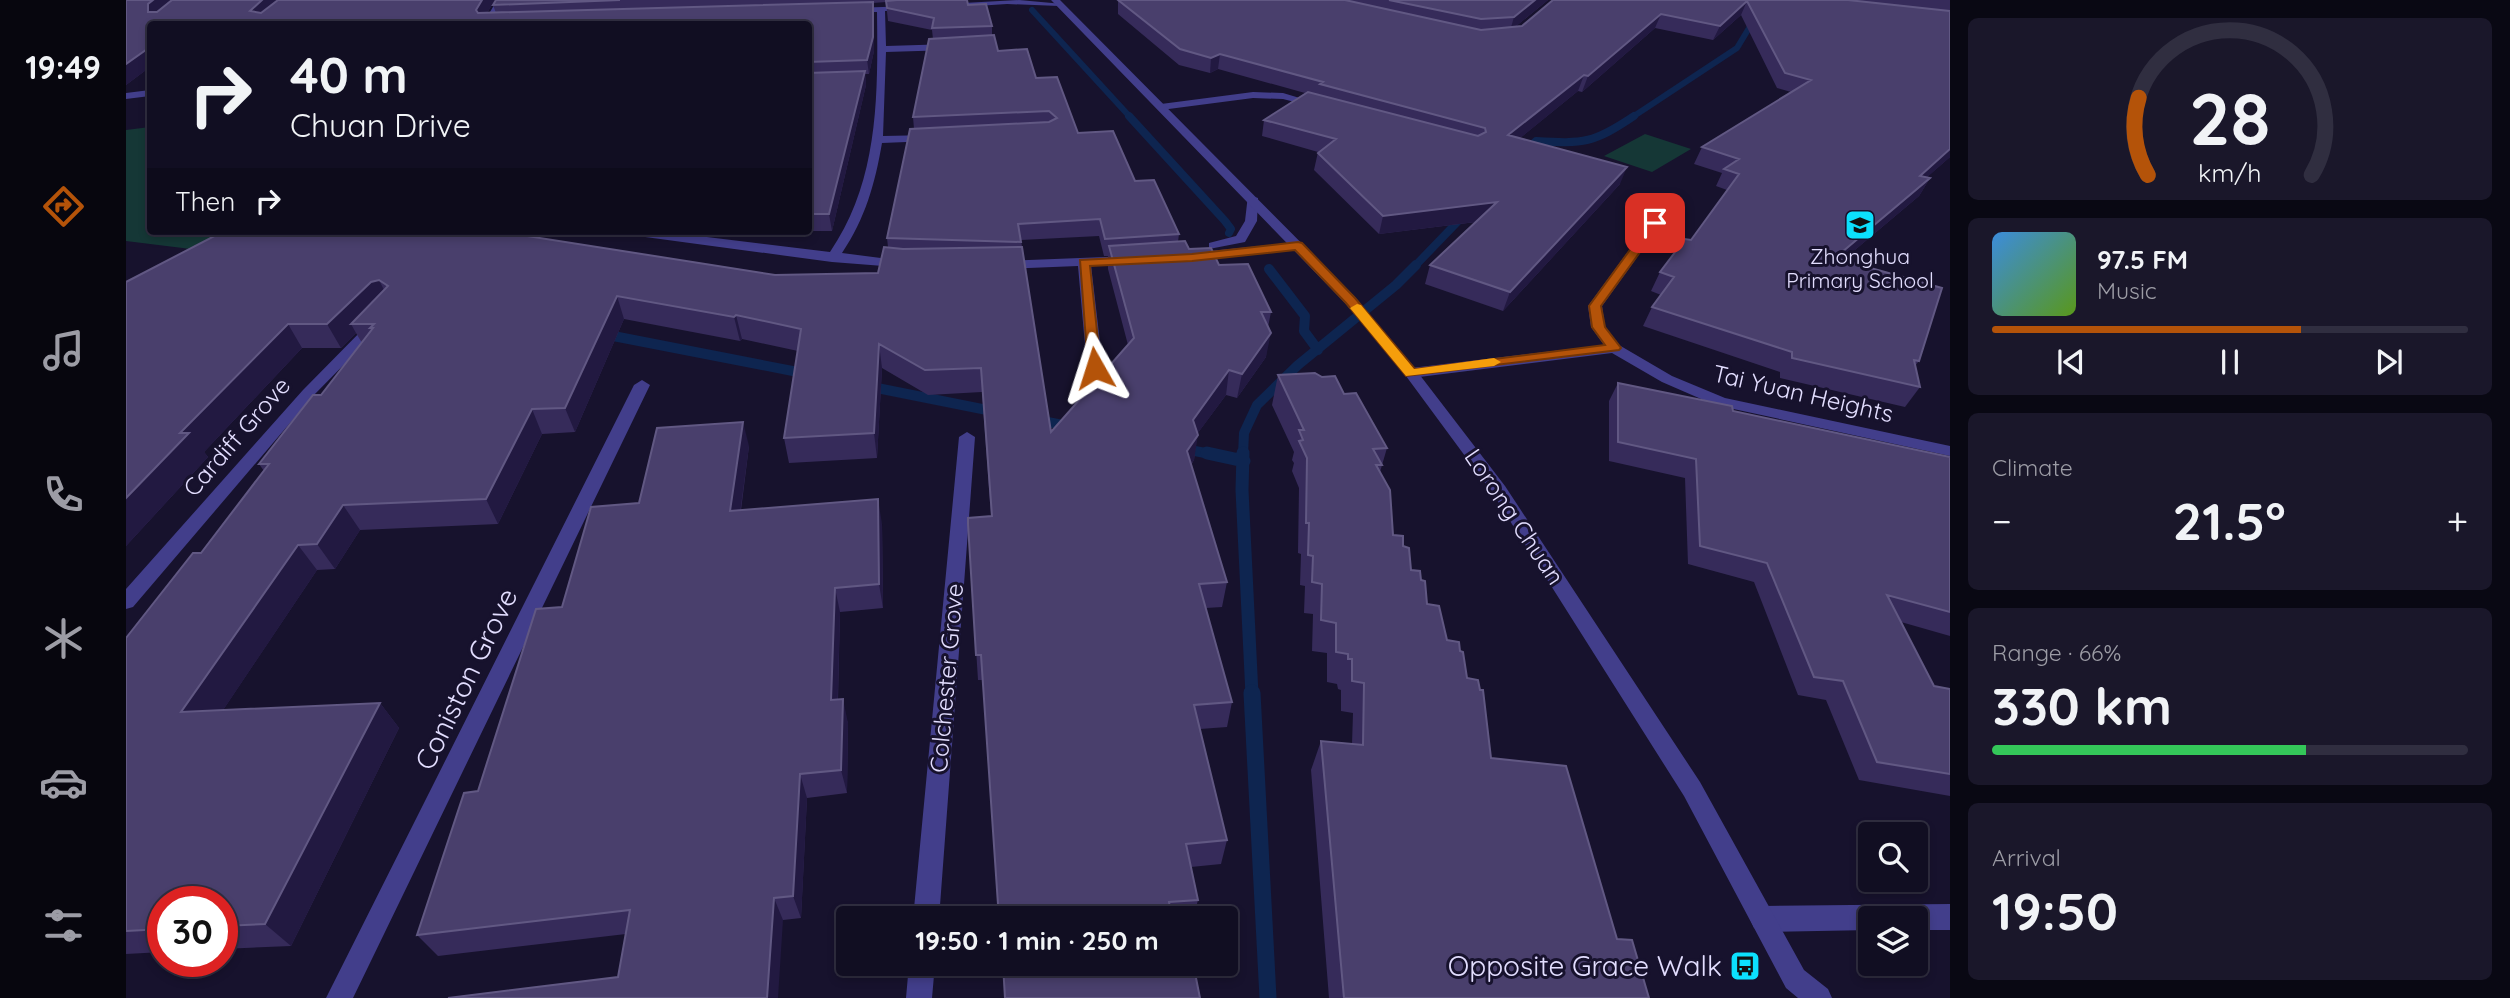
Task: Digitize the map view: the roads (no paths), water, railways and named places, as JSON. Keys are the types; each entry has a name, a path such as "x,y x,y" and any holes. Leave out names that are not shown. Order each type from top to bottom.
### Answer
{"street":[{"path":"489,21 501,0"},
{"path":"938,7 1010,1 1057,2"},
{"name":"Lorong Chuan","path":"1057,2 1353,303 1411,373 1499,490 1692,789 1763,919 1796,989 1819,998"},
{"path":"845,11 927,7"},
{"path":"832,258 855,222 871,175 876,140 876,79 881,50 881,9"},
{"path":"881,50 957,46"},
{"path":"126,96 147,93"},
{"path":"1161,107 1253,95 1283,96 1334,110"},
{"path":"876,140 946,137"},
{"path":"1252,198 1251,221 1241,239 1173,255 1298,246"},
{"name":"Tai Yuan Heights","path":"1670,203 1595,306 1598,327 1614,348 1667,379 1721,402 1950,451"},
{"path":"657,235 832,258 916,265"},
{"path":"986,265 1150,259"},
{"path":"1084,263 1095,368"},
{"name":"Cardiff Grove","path":"126,602 308,393 390,310"},
{"path":"1411,373 1614,348"},
{"name":"Coniston Grove","path":"339,998 642,385"},
{"name":"Colchester Grove","path":"927,906 967,437"},
{"path":"1763,919 1950,917"},
{"path":"919,998 921,976"}],"waterway":[{"path":"1631,118 1737,48 1766,0"},
{"path":"1032,10 1131,118"},
{"path":"1129,116 1225,221 1231,229 1229,233"},
{"path":"1525,152 1536,141 1578,142 1598,137 1634,116"},
{"path":"1414,267 1466,213"},
{"path":"1317,349 1414,267"},
{"path":"1269,269 1305,316 1304,331 1317,349"},
{"path":"603,334 808,374"},
{"path":"1243,455 1244,433 1257,405 1317,349"},
{"path":"867,386 997,412"},
{"path":"1032,419 1073,427"},
{"path":"1180,448 1215,455"},
{"path":"1207,453 1243,461"},
{"path":"1243,453 1243,461"},
{"path":"1243,461 1252,695"},
{"path":"1252,693 1268,998"}],"place":[{"name":"Zhonghua Primary School","path":"1860,225"},
{"name":"Opposite Grace Walk","path":"1745,966"}]}
